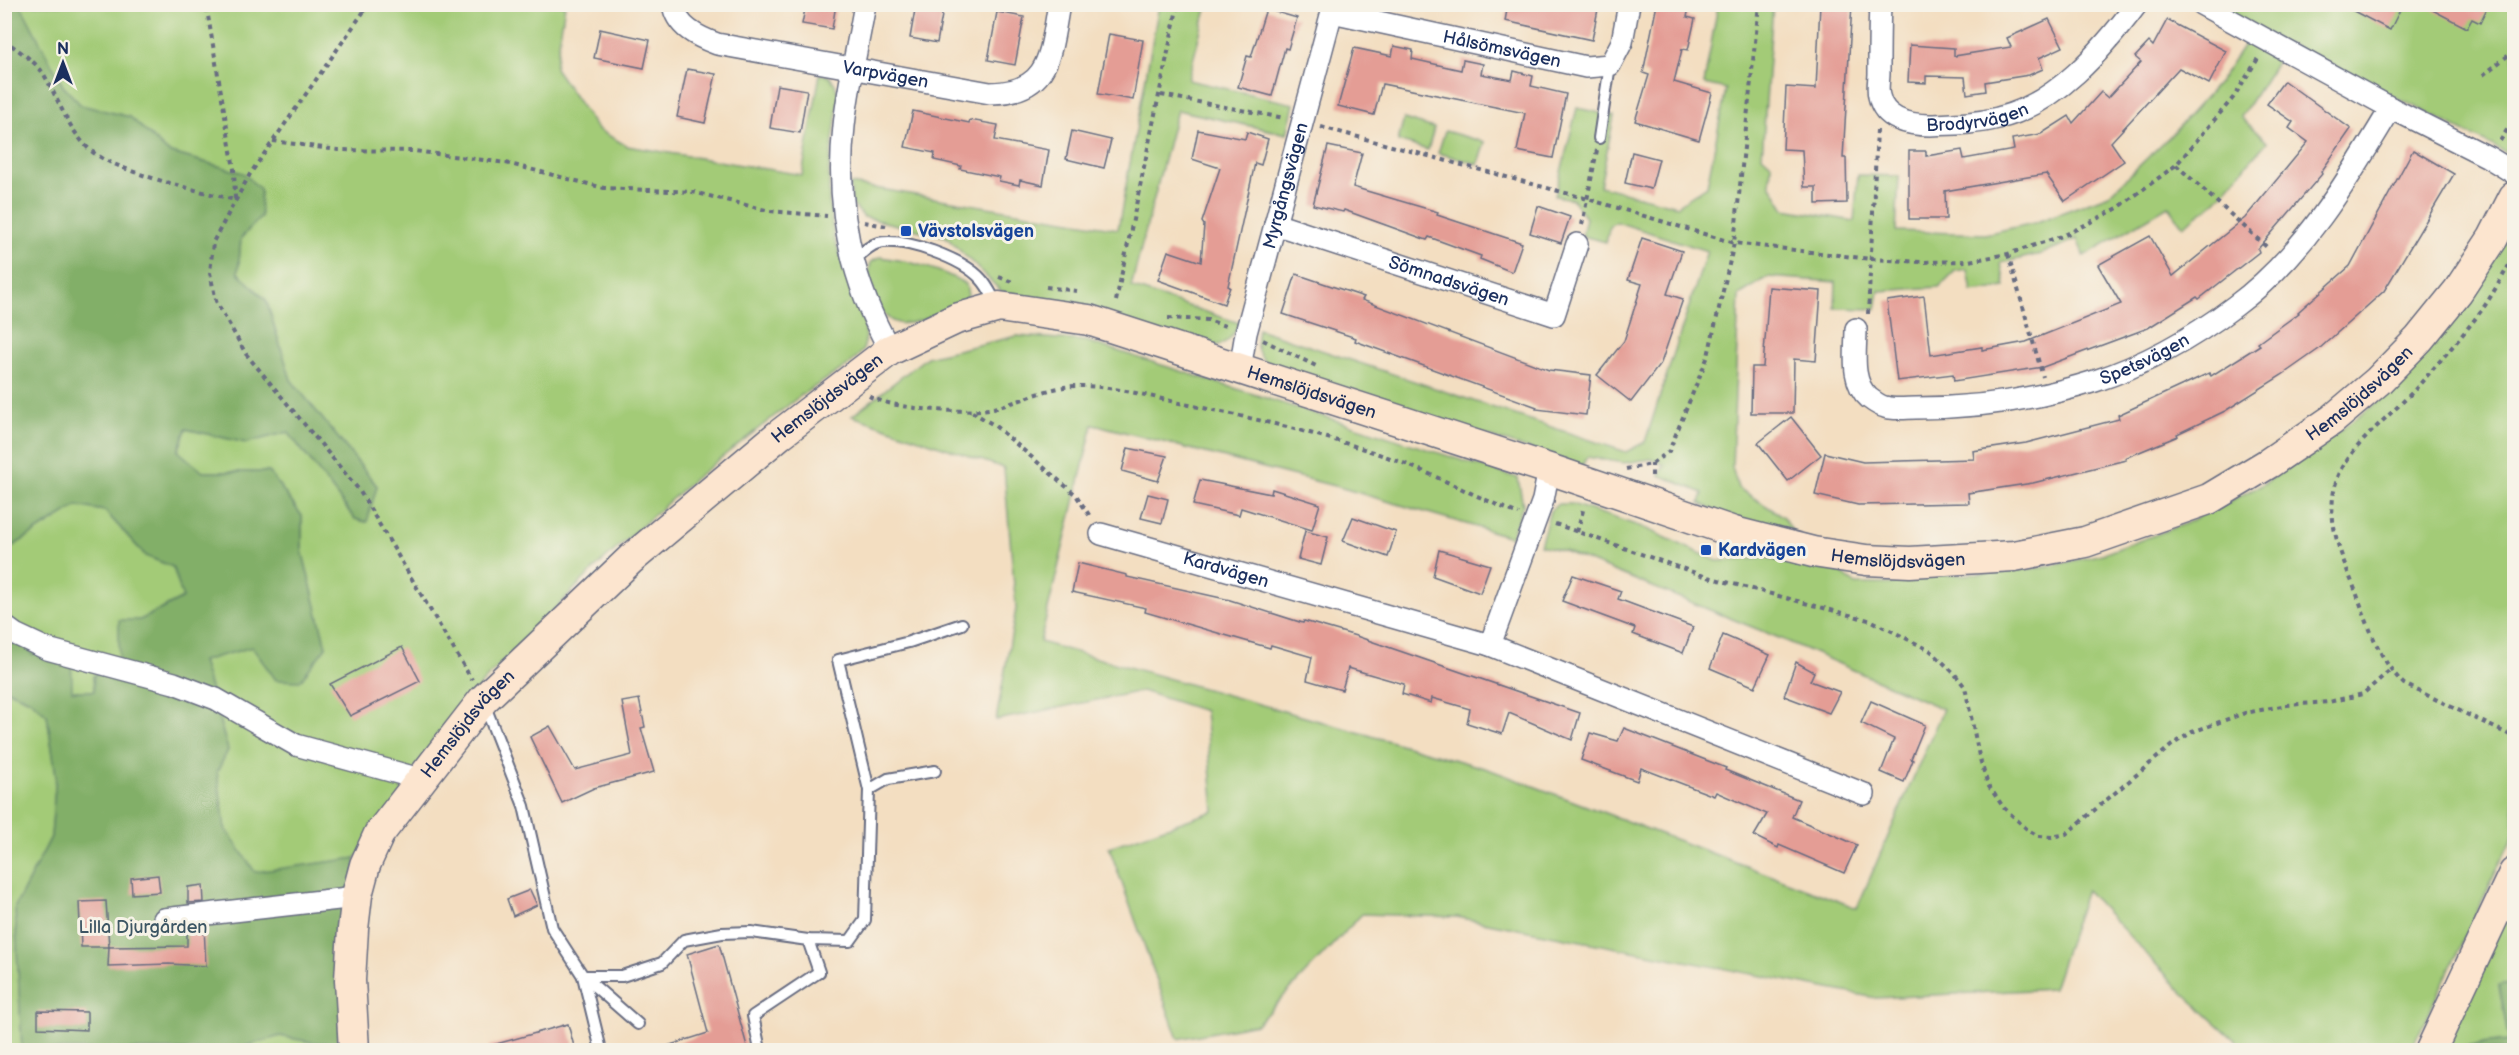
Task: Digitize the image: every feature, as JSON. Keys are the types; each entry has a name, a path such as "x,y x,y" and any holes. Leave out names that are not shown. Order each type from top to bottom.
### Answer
{"street":[{"name":"Varpvägen","path":"673,4 674,11 691,34 717,44 990,93 1020,90 1033,83 1044,70 1050,52 1059,4"},
{"path":"865,4 844,126 842,176 844,218 852,262 874,322 890,350"},
{"path":"1611,65 1622,42 1629,4"},
{"path":"1878,96 1881,4"},
{"name":"Brodyrvägen","path":"1878,96 1892,115 1903,123 1914,125 1973,123 2001,118 2029,106 2068,82 2101,49 2137,4"},
{"path":"2200,4 2391,108 2488,157 2514,174"},
{"name":"Hålsömsvägen","path":"1333,8 1586,67 1611,65"},
{"name":"Myrgångsvägen","path":"1240,369 1246,333 1333,8"},
{"name":"Spetsvägen","path":"1856,329 1856,373 1860,388 1869,398 1885,407 1937,408 1993,403 2096,381 2148,359 2193,334 2236,306 2283,263 2324,214 2391,108"},
{"name":"Hemslöjdsvägen","path":"354,1050 350,980 356,897 365,865 379,834 483,700 631,559 779,435 890,350 956,319 999,307 1089,320 1549,469 1734,532 1813,552 1866,560 1910,562 2014,556 2085,542 2209,499 2269,463 2331,420 2378,381 2419,339 2451,299 2493,238 2514,197"},
{"name":"Sömnadsvägen","path":"1275,224 1554,315 1577,244"},
{"path":"1491,645 1543,500 1549,469"},
{"name":"Kardvägen","path":"1101,534 1491,645 1864,794"},
{"path":"4,626 15,634 47,649 174,683 216,699 296,745 420,779"},
{"path":"2431,1050 2514,873"},
{"path":"164,919 356,897"}],"lane":[{"path":"1599,138 1611,65"},
{"path":"852,262 867,248 879,243 901,244 937,253 960,263 982,279 999,307"},
{"path":"583,976 622,976 662,963 684,940 722,933 751,932 808,940 850,941 865,921 869,790 838,660 909,642 962,624"},
{"path":"483,700 524,806 552,928 583,976 638,1024"},
{"path":"869,790 888,779 935,771"},
{"path":"760,1050 753,1016 819,972 808,940"},
{"path":"583,976 601,1050"}],"path":[{"path":"206,4 234,168 236,200"},
{"path":"369,4 250,174 213,242 210,273 216,301 246,354 360,490 483,700"},
{"path":"1116,301 1161,95 1178,4"},
{"path":"1621,470 1652,464 1669,451 1708,356 1734,243 1759,4"},
{"path":"4,40 41,71 70,125 89,149 114,164 157,179 236,200"},
{"path":"1161,95 1301,122 1588,199 1734,243 1871,259 1969,261 2008,254 2064,234 2118,208 2176,165 2233,98 2269,42"},
{"path":"2483,75 2514,51"},
{"path":"1856,329 1868,314 1878,96"},
{"path":"2488,157 2514,119"},
{"path":"1577,244 1599,138"},
{"path":"273,141 338,150 414,151 506,164 604,188 693,192 770,211 844,218 888,226"},
{"path":"2176,165 2283,263"},
{"path":"2008,254 2048,392"},
{"path":"2514,257 2479,314 2418,387 2352,454 2341,470 2335,488 2332,518 2336,542 2375,643 2390,670 2404,684 2514,736"},
{"path":"991,270 998,277 1018,284"},
{"path":"1038,286 1086,294"},
{"path":"1106,298 1126,304"},
{"path":"1166,318 1208,320 1274,344 1326,371"},
{"path":"846,383 871,398 886,403 969,411 997,407 1052,389 1079,386 1147,396 1267,423 1388,458 1518,514 1537,518 1704,576 1872,621 1931,651 1965,687 1979,756 1988,785 2004,808 2038,836 2052,837 2066,834 2172,745 2192,732 2245,713 2287,705 2329,702 2363,694 2390,670"},
{"path":"969,411 994,424 1076,495 1101,534"},
{"path":"1652,464 1652,476"}],"green space":[{"name":"Lilla Djurgården","path":"20,4 63,86 81,105 130,117 168,152 243,173 260,189 261,217 241,238 238,273 266,300 291,380 377,486 367,522 355,519 288,432 246,443 186,429 178,451 203,472 269,472 302,516 302,550 326,647 300,681 276,680 252,647 202,661 228,750 217,772 225,828 255,872 356,858 344,1016 337,1043 316,1043 280,1036 233,1050 22,1050 15,907 51,837 56,775 47,715 30,700 5,689 5,642 25,628 31,654 71,649 72,691 94,691 93,676 119,660 119,620 140,620 183,598 173,567 146,556 105,511 77,506 5,551 4,5"},
{"path":"2293,4 2298,8 2305,4 2514,5 2514,149 2507,153 2288,43 2241,117 2267,142 2213,204 2183,226 2168,206 2084,256 2077,239 2041,254 2001,263 2005,287 1972,292 1968,269 1955,271 1939,287 1879,291 1876,309 1835,308 1836,282 1768,277 1739,295 1732,467 1738,488 1784,517 1796,537 1732,520 1700,503 1703,493 1659,475 1665,465 1651,459 1624,463 1587,457 1582,466 1270,366 1262,358 1258,349 1258,329 1626,452 1645,442 1707,251 1617,222 1610,225 1606,242 1582,236 1586,218 1572,199 1555,196 1577,108 1614,116 1600,186 1677,206 1707,186 1726,89 1704,84 1718,5 1773,5 1762,156 1771,164 1770,184 1785,209 1854,221 1858,175 1899,176 1896,231 1985,234 2034,223 2109,195 2176,130 2219,82 2254,26 2215,5"},
{"path":"20,5 565,5 555,68 597,129 627,146 802,175 820,74 829,76 835,84 839,97 829,170 829,200 834,238 864,320 866,337 863,351 850,364 800,396 693,480 593,570 483,682 356,858 255,873 225,828 217,772 228,750 202,661 252,647 276,679 326,647 302,550 302,516 269,472 203,472 178,452 186,429 246,443 288,432 355,519 366,522 377,486 291,380 266,300 238,273 241,238 261,217 243,173 168,152 130,117 81,106 63,86"},
{"path":"1159,5 1207,5 1188,80 1294,104 1287,134 1177,110 1131,287 1239,323 1228,341 1208,346 1001,291 946,237 864,217 852,204 850,184 1118,229"},
{"path":"1404,119 1434,128 1428,150 1398,141"},
{"path":"1445,131 1485,142 1478,164 1438,153"},
{"path":"2514,225 2514,834 2411,1050 2246,1050 2183,993 2086,890 2053,989 1876,998 1457,917 1362,914 1257,1024 1178,1039 1109,847 1214,811 1205,711 1142,691 996,720 1016,609 1004,468 852,416 927,357 1017,336 1086,341 1518,478 1523,505 1511,537 1342,488 1093,424 1040,642 1488,769 1857,908 1943,709 1789,642 1564,551 1540,545 1550,511 1558,504 1572,504 1642,527 1717,561 1767,558 1840,572 1856,584 1895,584 1913,576 1979,574 2047,567 2106,553 2184,524 2262,485 2303,458 2371,407 2418,361"},
{"path":"880,257 914,263 946,274 966,284 968,295 958,304 927,319 907,324 891,320 879,305 870,278 871,262"},
{"path":"77,506 105,511 146,556 173,567 183,598 140,620 119,660 94,691 72,691 30,654 25,629 5,642 5,551"},
{"path":"4,689 30,700 47,715 56,775 51,837 15,907 22,1050 4,1050"},
{"path":"2514,899 2514,982 2499,986 2509,1041 2442,1050"},
{"path":"2514,982 2514,1050 2455,1050 2456,1047 2509,1041 2499,985"},
{"path":"280,1036 316,1043 317,1050 233,1050"}],"building":[{"path":"806,4 836,4 832,29 802,24"},
{"path":"916,4 944,4 937,43 910,38"},
{"path":"1508,4 1599,4 1592,40 1505,21"},
{"path":"1657,4 1690,4 1687,17 1695,19 1688,50 1682,49 1674,82 1712,93 1699,140 1635,121 1649,75 1643,73"},
{"path":"1820,4 1852,4 1843,158 1846,158 1847,203 1816,204 1816,187 1804,187 1802,150 1783,149 1786,87 1816,89"},
{"path":"2340,4 2403,4 2390,30"},
{"path":"2421,4 2489,4 2480,23 2472,19 2467,28"},
{"path":"1266,9 1297,18 1288,49 1285,48 1272,96 1238,87 1247,56 1251,57"},
{"path":"997,12 1024,17 1015,65 988,60"},
{"path":"2049,19 2063,47 2039,58 2043,69 2029,75 1985,82 1986,91 1967,94 1965,77 1926,76 1926,83 1908,82 1910,45 1954,48 1954,56 2011,47 2007,38"},
{"path":"2167,20 2226,51 2209,84 2179,68 2111,142 2124,161 2065,201 2046,174 1945,191 1946,219 1909,219 1909,151 1926,151 1926,156 1962,150 1964,159 2014,150 2012,139 2041,134 2069,116 2073,123 2101,92 2108,98 2141,62 2135,57 2149,42 2153,46"},
{"path":"600,29 650,40 644,68 594,58"},
{"path":"1109,34 1143,40 1133,100 1098,94"},
{"path":"1394,46 1413,50 1412,59 1461,70 1463,60 1483,64 1481,74 1512,80 1514,71 1533,76 1531,86 1566,94 1553,158 1517,151 1525,113 1382,84 1374,115 1338,106 1354,48 1392,56"},
{"path":"687,69 716,74 705,123 677,117"},
{"path":"2284,81 2351,129 2321,172 2322,174 2258,249 2259,252 2199,299 2197,297 2148,328 2043,367 1954,381 1953,374 1897,381 1887,301 1924,296 1931,355 1982,347 1982,350 2026,342 2121,304 2098,265 2150,236 2173,276 2245,218 2308,142 2289,128 2293,122 2267,104"},
{"path":"777,85 807,90 800,133 770,128"},
{"path":"913,111 969,123 970,120 998,125 995,140 1049,150 1043,185 1020,180 1019,185 999,181 1000,177 960,169 961,166 934,160 935,153 905,147"},
{"path":"1198,130 1245,139 1247,132 1268,139 1261,165 1255,163 1228,286 1230,287 1224,304 1158,280 1168,251 1201,262 1204,225 1202,222 1220,168 1192,159"},
{"path":"1072,131 1111,140 1104,168 1066,159"},
{"path":"1328,146 1362,153 1353,187 1438,212 1437,215 1522,243 1512,272 1480,259 1481,256 1429,237 1427,240 1344,210 1343,212 1313,205"},
{"path":"2413,150 2454,174 2384,291 2319,349 2225,411 2177,434 2178,436 2125,458 2126,460 2033,483 1968,493 1969,503 1858,505 1815,495 1825,453 1863,462 1974,459 1973,451 2026,443 2119,419 2118,415 2209,373 2211,376 2260,345 2258,343 2299,313 2350,266"},
{"path":"1632,152 1659,159 1651,189 1625,183"},
{"path":"1538,206 1570,217 1561,243 1530,233"},
{"path":"1642,238 1682,251 1667,294 1683,299 1661,363 1631,402 1597,375 1624,341 1642,284 1628,280"},
{"path":"1296,274 1364,297 1362,300 1549,370 1591,375 1586,415 1536,409 1537,407 1355,341 1356,338 1283,314"},
{"path":"1769,287 1821,291 1816,361 1794,359 1793,413 1751,413 1752,367 1763,367"},
{"path":"1791,417 1821,455 1788,481 1758,443"},
{"path":"1128,448 1167,456 1158,481 1122,471"},
{"path":"1200,480 1271,494 1272,489 1320,504 1312,530 1241,508 1239,515 1193,505"},
{"path":"1148,494 1168,499 1162,523 1141,518"},
{"path":"1353,517 1396,532 1388,557 1343,541"},
{"path":"1305,531 1328,537 1321,565 1298,559"},
{"path":"1439,550 1490,565 1480,593 1433,576"},
{"path":"1078,563 1127,575 1127,577 1230,600 1303,623 1304,621 1356,636 1580,713 1572,740 1509,713 1502,734 1467,723 1470,709 1432,698 1431,703 1402,694 1404,684 1348,668 1342,690 1307,680 1312,657 1271,645 1270,648 1145,612 1146,608 1072,592"},
{"path":"1573,575 1621,591 1618,599 1693,627 1683,653 1633,634 1635,628 1562,601"},
{"path":"1723,635 1770,655 1755,687 1710,668"},
{"path":"402,647 420,681 350,716 330,684"},
{"path":"1796,662 1814,672 1810,681 1840,692 1829,713 1784,696"},
{"path":"639,699 645,727 641,728 654,772 594,788 562,803 530,737 550,726 575,770 632,755 622,702"},
{"path":"1871,701 1925,725 1904,782 1881,772 1894,739 1861,723"},
{"path":"1624,728 1726,768 1725,770 1799,800 1792,817 1857,845 1844,873 1779,845 1778,848 1754,836 1767,814 1716,792 1714,796 1641,768 1637,781 1581,760 1590,733 1618,741"},
{"path":"158,875 160,892 132,894 131,878"},
{"path":"203,885 204,902 188,903 188,887"},
{"path":"530,890 537,905 513,916 507,899"},
{"path":"106,901 109,947 81,947 79,902"},
{"path":"204,927 206,966 169,964 108,966 109,947 187,946 187,929"},
{"path":"719,944 748,1050 665,1050 664,1047 708,1033 687,954"},
{"path":"38,1011 87,1012 87,1030 38,1028"},
{"path":"568,1024 575,1050 489,1050 489,1046"}],"place":[{"name":"Vävstolsvägen","path":"906,231"},
{"name":"Kardvägen","path":"1706,550"}]}
